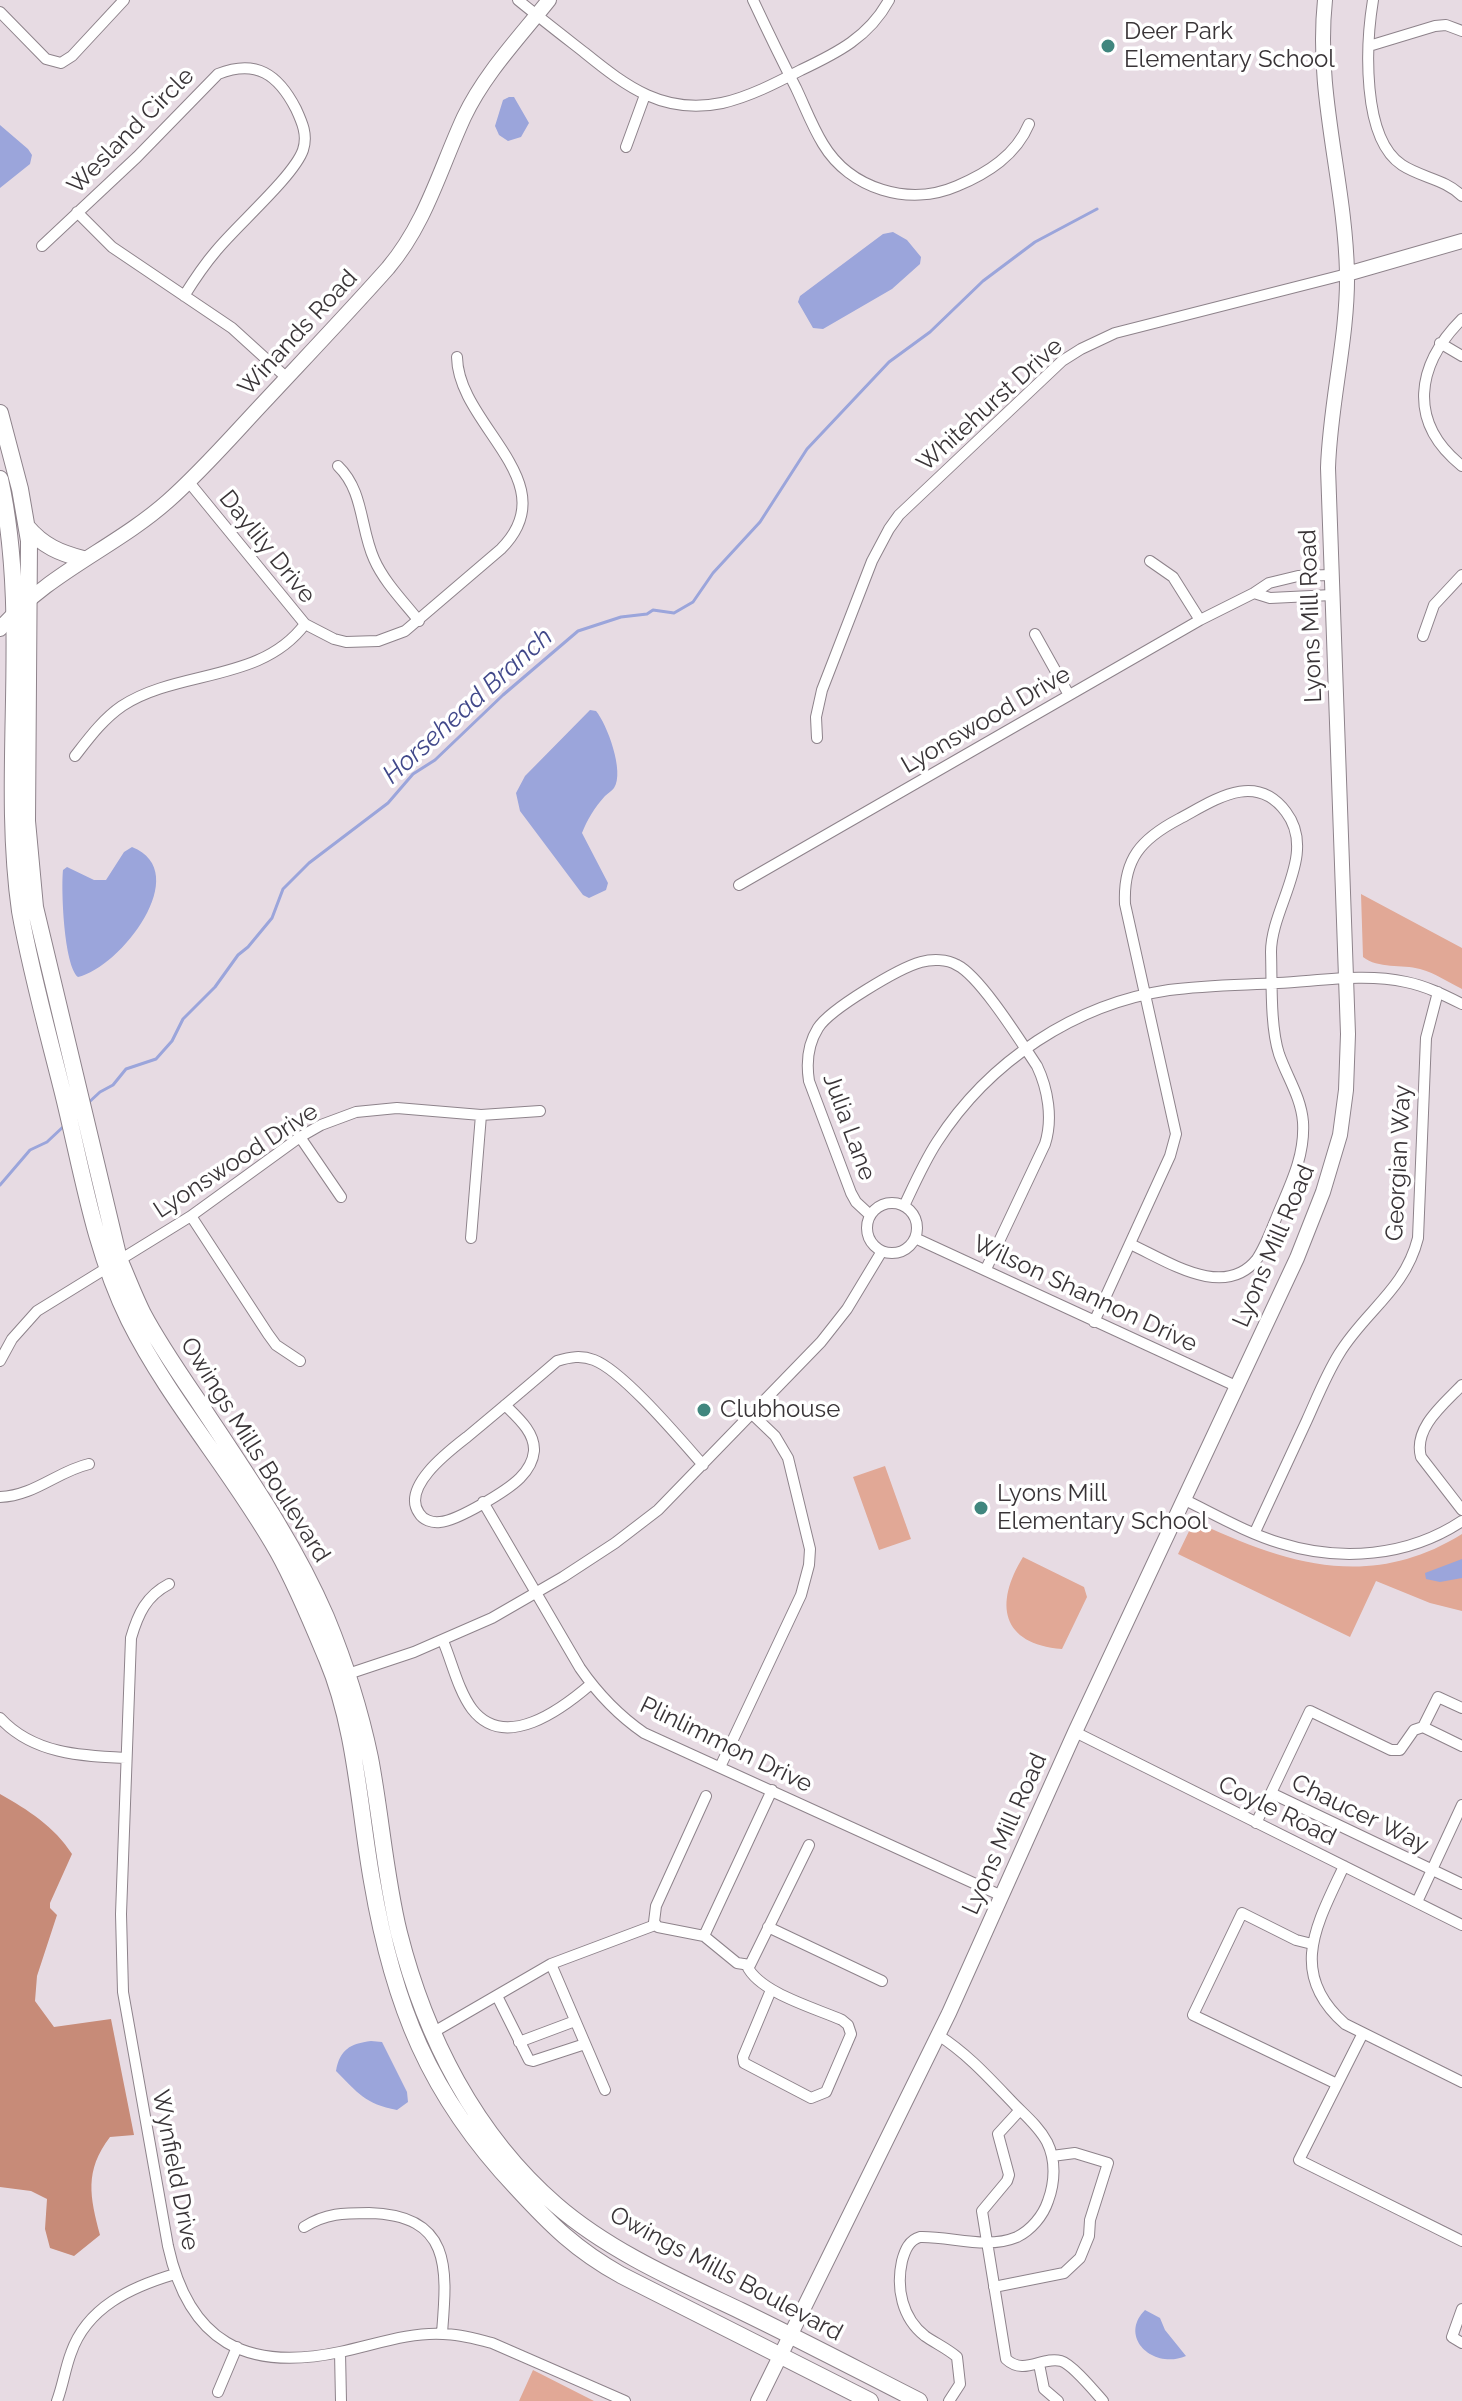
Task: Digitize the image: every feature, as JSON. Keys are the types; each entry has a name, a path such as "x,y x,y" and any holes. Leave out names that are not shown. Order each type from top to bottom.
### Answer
{"main road":[{"name":"Winands Road","path":"0,629 14,612 55,578 146,519 188,481 389,266 433,195 465,115 481,87 549,0"},
{"name":"Lyons Mill Road","path":"758,2401 938,2035 1075,1732 1238,1387 1311,1223 1336,1150 1348,1060 1329,433 1343,336 1347,274 1323,76 1325,0"},
{"path":"1347,274 1462,241"},
{"name":"Owings Mills Boulevard","path":"0,413 20,489 26,526 30,600 27,821 31,873 70,1089 76,1146 113,1264 150,1358 278,1552 341,1676 369,1757 399,1930 414,1986 432,2033 452,2074 505,2153 553,2203 579,2223 631,2255 919,2401"},
{"name":"Owings Mills Boulevard","path":"0,479 9,527 14,612 11,823 14,873 28,951 70,1089 89,1134 113,1264"},
{"path":"26,526 51,549 83,559"},
{"path":"0,676 7,680 13,694"},
{"name":"Owings Mills Boulevard","path":"341,1676 380,1927 411,2032 434,2079 461,2121 491,2161 569,2242 590,2258 870,2401"}],"street":[{"path":"0,12 46,59 61,63 72,56 124,0"},
{"path":"518,0 615,78 645,95 700,106 740,98 790,76 855,41 878,18 889,0"},
{"path":"753,0 823,145 849,173 864,183 898,194 932,194 976,177 1009,155 1019,145 1029,124"},
{"path":"1373,0 1369,46 1372,107 1385,147 1402,165 1441,181 1462,196"},
{"path":"1369,46 1435,26 1446,25 1462,31"},
{"name":"Wesland Circle","path":"42,246 137,157 218,74 244,67 270,75 282,85 302,122 305,132 303,151 293,168 215,251 184,296"},
{"path":"626,147 645,95"},
{"path":"77,212 112,247 232,328 287,378"},
{"name":"Whitehurst Drive","path":"817,738 816,717 822,690 879,544 899,515 1062,361 1115,333 1347,274"},
{"path":"1462,319 1440,343 1426,372 1425,404 1436,439 1462,466"},
{"path":"1440,343 1462,356"},
{"name":"Daylily Drive","path":"188,481 305,624 334,639 362,643 391,637 419,621 510,540 521,520 524,506 520,481 465,392 457,357"},
{"path":"338,466 356,492 374,560 419,621"},
{"path":"1150,561 1173,577 1200,620"},
{"name":"Lyonswood Drive","path":"739,885 1269,583 1298,576 1331,575"},
{"path":"1423,636 1434,605 1462,575"},
{"path":"1254,593 1270,598 1332,595"},
{"path":"75,756 105,719 120,707 147,694 263,660 286,645 305,624"},
{"path":"1035,634 1069,695"},
{"path":"1094,1322 1170,1156 1176,1134 1125,904 1126,879 1133,857 1155,832 1229,793 1246,790 1278,803 1293,823 1297,841 1296,858 1273,937 1276,1041 1301,1108 1303,1138 1293,1180 1258,1257 1240,1273 1213,1277 1189,1271 1130,1244"},
{"name":"Julia Lane","path":"870,1215 851,1193 809,1081 807,1068 811,1041 828,1016 838,1008 913,965 923,961 956,964 974,978 1042,1076 1050,1122 1049,1132 986,1269"},
{"path":"904,1206 937,1142 977,1091 1025,1049 1072,1019 1109,1005 1145,995 1201,986 1346,979 1403,981 1438,992 1462,1004"},
{"name":"Georgian Way","path":"1255,1532 1332,1365 1353,1335 1400,1281 1415,1251 1426,1038 1438,992"},
{"name":"Lyonswood Drive","path":"0,1361 12,1339 37,1311 191,1216 300,1137 337,1118 376,1110 417,1108 481,1115 540,1111"},
{"path":"471,1238 481,1115"},
{"path":"300,1137 341,1197"},
{"path":"885,1204 904,1206 915,1220 915,1238 901,1252 882,1251 875,1247 867,1232 870,1215 885,1204"},
{"path":"191,1216 276,1345 300,1361"},
{"name":"Wilson Shannon Drive","path":"915,1238 1238,1387"},
{"path":"341,1676 443,1641 492,1618 615,1543 658,1510 836,1324 882,1251"},
{"path":"505,1405 530,1434 534,1451 523,1475 448,1521 425,1519 414,1503 414,1493 420,1483 451,1450 557,1361 582,1357 614,1372 703,1465"},
{"path":"1462,1385 1423,1430 1419,1448 1421,1457 1462,1510"},
{"path":"720,1767 801,1595 809,1565 810,1549 788,1458 775,1436 751,1413"},
{"path":"0,1497 33,1489 75,1467 89,1464"},
{"path":"1185,1500 1278,1542 1307,1550 1358,1555 1408,1547 1431,1539 1462,1521"},
{"name":"Plinlimmon Drive","path":"483,1502 591,1684 623,1718 644,1733 1002,1896"},
{"name":"Wynfield Drive","path":"169,1584 148,1599 140,1611 131,1638 121,1914 123,1992 175,2274 186,2302 220,2339 277,2359 292,2360 442,2333 492,2343 625,2401"},
{"path":"443,1641 467,1701 479,1717 497,1726 505,1728 528,1724 570,1702 591,1684"},
{"path":"1462,1708 1438,1697 1423,1727 1462,1746"},
{"name":"Chaucer Way","path":"1256,1823 1310,1711 1391,1750 1400,1750 1414,1730 1423,1727"},
{"path":"0,1718 19,1735 53,1750 71,1755 126,1758"},
{"name":"Coyle Road","path":"1075,1732 1462,1925"},
{"path":"704,1936 772,1790"},
{"name":"Chaucer Way","path":"1271,1793 1462,1884"},
{"path":"655,1925 656,1906 706,1796"},
{"path":"1417,1902 1462,1805"},
{"path":"747,1966 809,1845"},
{"path":"1344,1866 1314,1932 1312,1944 1312,1973 1323,2000 1345,2024 1462,2082"},
{"path":"1312,1944 1296,1940 1242,1913 1193,2015 1337,2084"},
{"path":"432,2033 551,1964 655,1925 704,1936 737,1963 747,1966"},
{"path":"768,1927 882,1981"},
{"path":"551,1964 605,2090"},
{"path":"747,1966 750,1973 771,1990 848,2025 851,2034 845,2053 821,2097 811,2098 744,2063 743,2057 771,1990"},
{"path":"497,1996 529,2060 585,2044"},
{"path":"519,2042 575,2021"},
{"path":"1363,2033 1299,2160 1462,2241"},
{"path":"938,2035 962,2051 1040,2131 1052,2156 1053,2183 1050,2196 1035,2223 1015,2237 972,2243 920,2237 913,2239 903,2257 900,2289 910,2320 929,2339 953,2353 959,2363 960,2384 949,2401"},
{"path":"1020,2110 998,2134 1009,2175 1007,2181 982,2211 1006,2359 1015,2366 1065,2362 1103,2401"},
{"path":"994,2287 1064,2273 1080,2258 1085,2248 1090,2220 1108,2163 1075,2153 1052,2156"},
{"path":"304,2227 318,2218 347,2213 393,2215 419,2226 440,2250 444,2265 446,2280 442,2333"},
{"path":"57,2401 71,2351 92,2319 127,2291 175,2274"},
{"path":"1462,2309 1452,2337 1462,2343"},
{"path":"218,2392 237,2347"},
{"path":"340,2352 341,2401"},
{"path":"1039,2364 1044,2389 1058,2401"}],"shaded area":[{"path":"1361,894 1462,948 1462,989 1426,971 1376,963 1363,957"},
{"path":"885,1466 911,1539 879,1550 853,1477"},
{"path":"1201,1524 1266,1551 1331,1565 1363,1566 1396,1562 1429,1551 1462,1534 1462,1611 1430,1603 1376,1581 1350,1637 1178,1554 1191,1527"},
{"path":"1023,1557 1084,1587 1087,1597 1062,1649 1042,1646 1026,1639 1015,1630 1009,1619 1008,1590"},
{"path":"0,1794 49,1827 72,1854 50,1903 50,1908 57,1915 37,1976 35,2001 54,2027 111,2019 134,2135 110,2137 96,2161 92,2196 100,2235 74,2256 50,2248 45,2229 47,2199 31,2191 0,2187"},
{"path":"533,2370 594,2401 519,2401"}],"water":[{"path":"514,97 529,123 521,137 508,141 499,135 495,126 503,100"},
{"path":"0,125 32,155 30,164 0,188"},
{"path":"893,232 907,240 921,257 920,264 892,289 823,329 813,328 798,302 800,296 883,234"},
{"path":"590,710 596,711 605,726 616,760 617,781 595,809 582,833 608,883 606,890 589,898 583,895 520,811 516,793 525,776"},
{"path":"132,847 149,859 156,877 154,897 130,939 95,970 78,977 69,958 63,909 63,870 67,867 94,880 106,880 124,852"},
{"path":"1462,1559 1462,1578 1440,1582 1426,1579 1425,1573"},
{"path":"371,2041 382,2042 407,2092 408,2102 397,2110 369,2101 336,2071 340,2057 347,2049"},
{"path":"1145,2310 1160,2318 1165,2330 1186,2356 1162,2359 1143,2348 1135,2331"}],"waterway":[{"name":"Horsehead Branch","path":"87,1104 113,1085 126,1069 156,1059 172,1041 183,1019 215,987 238,955 272,918 283,889 309,863 388,803 413,774 435,760 503,695 578,631 653,610 674,613 693,602 713,573 760,522 807,449 889,362 930,332 983,281 1035,242 1097,209"},
{"name":"Horsehead Branch","path":"0,1185 30,1150 47,1142 64,1126"}],"place":[{"name":"Deer Park Elementary School","path":"1108,46"},
{"name":"Clubhouse","path":"704,1410"},
{"name":"Lyons Mill Elementary School","path":"981,1508"}]}
